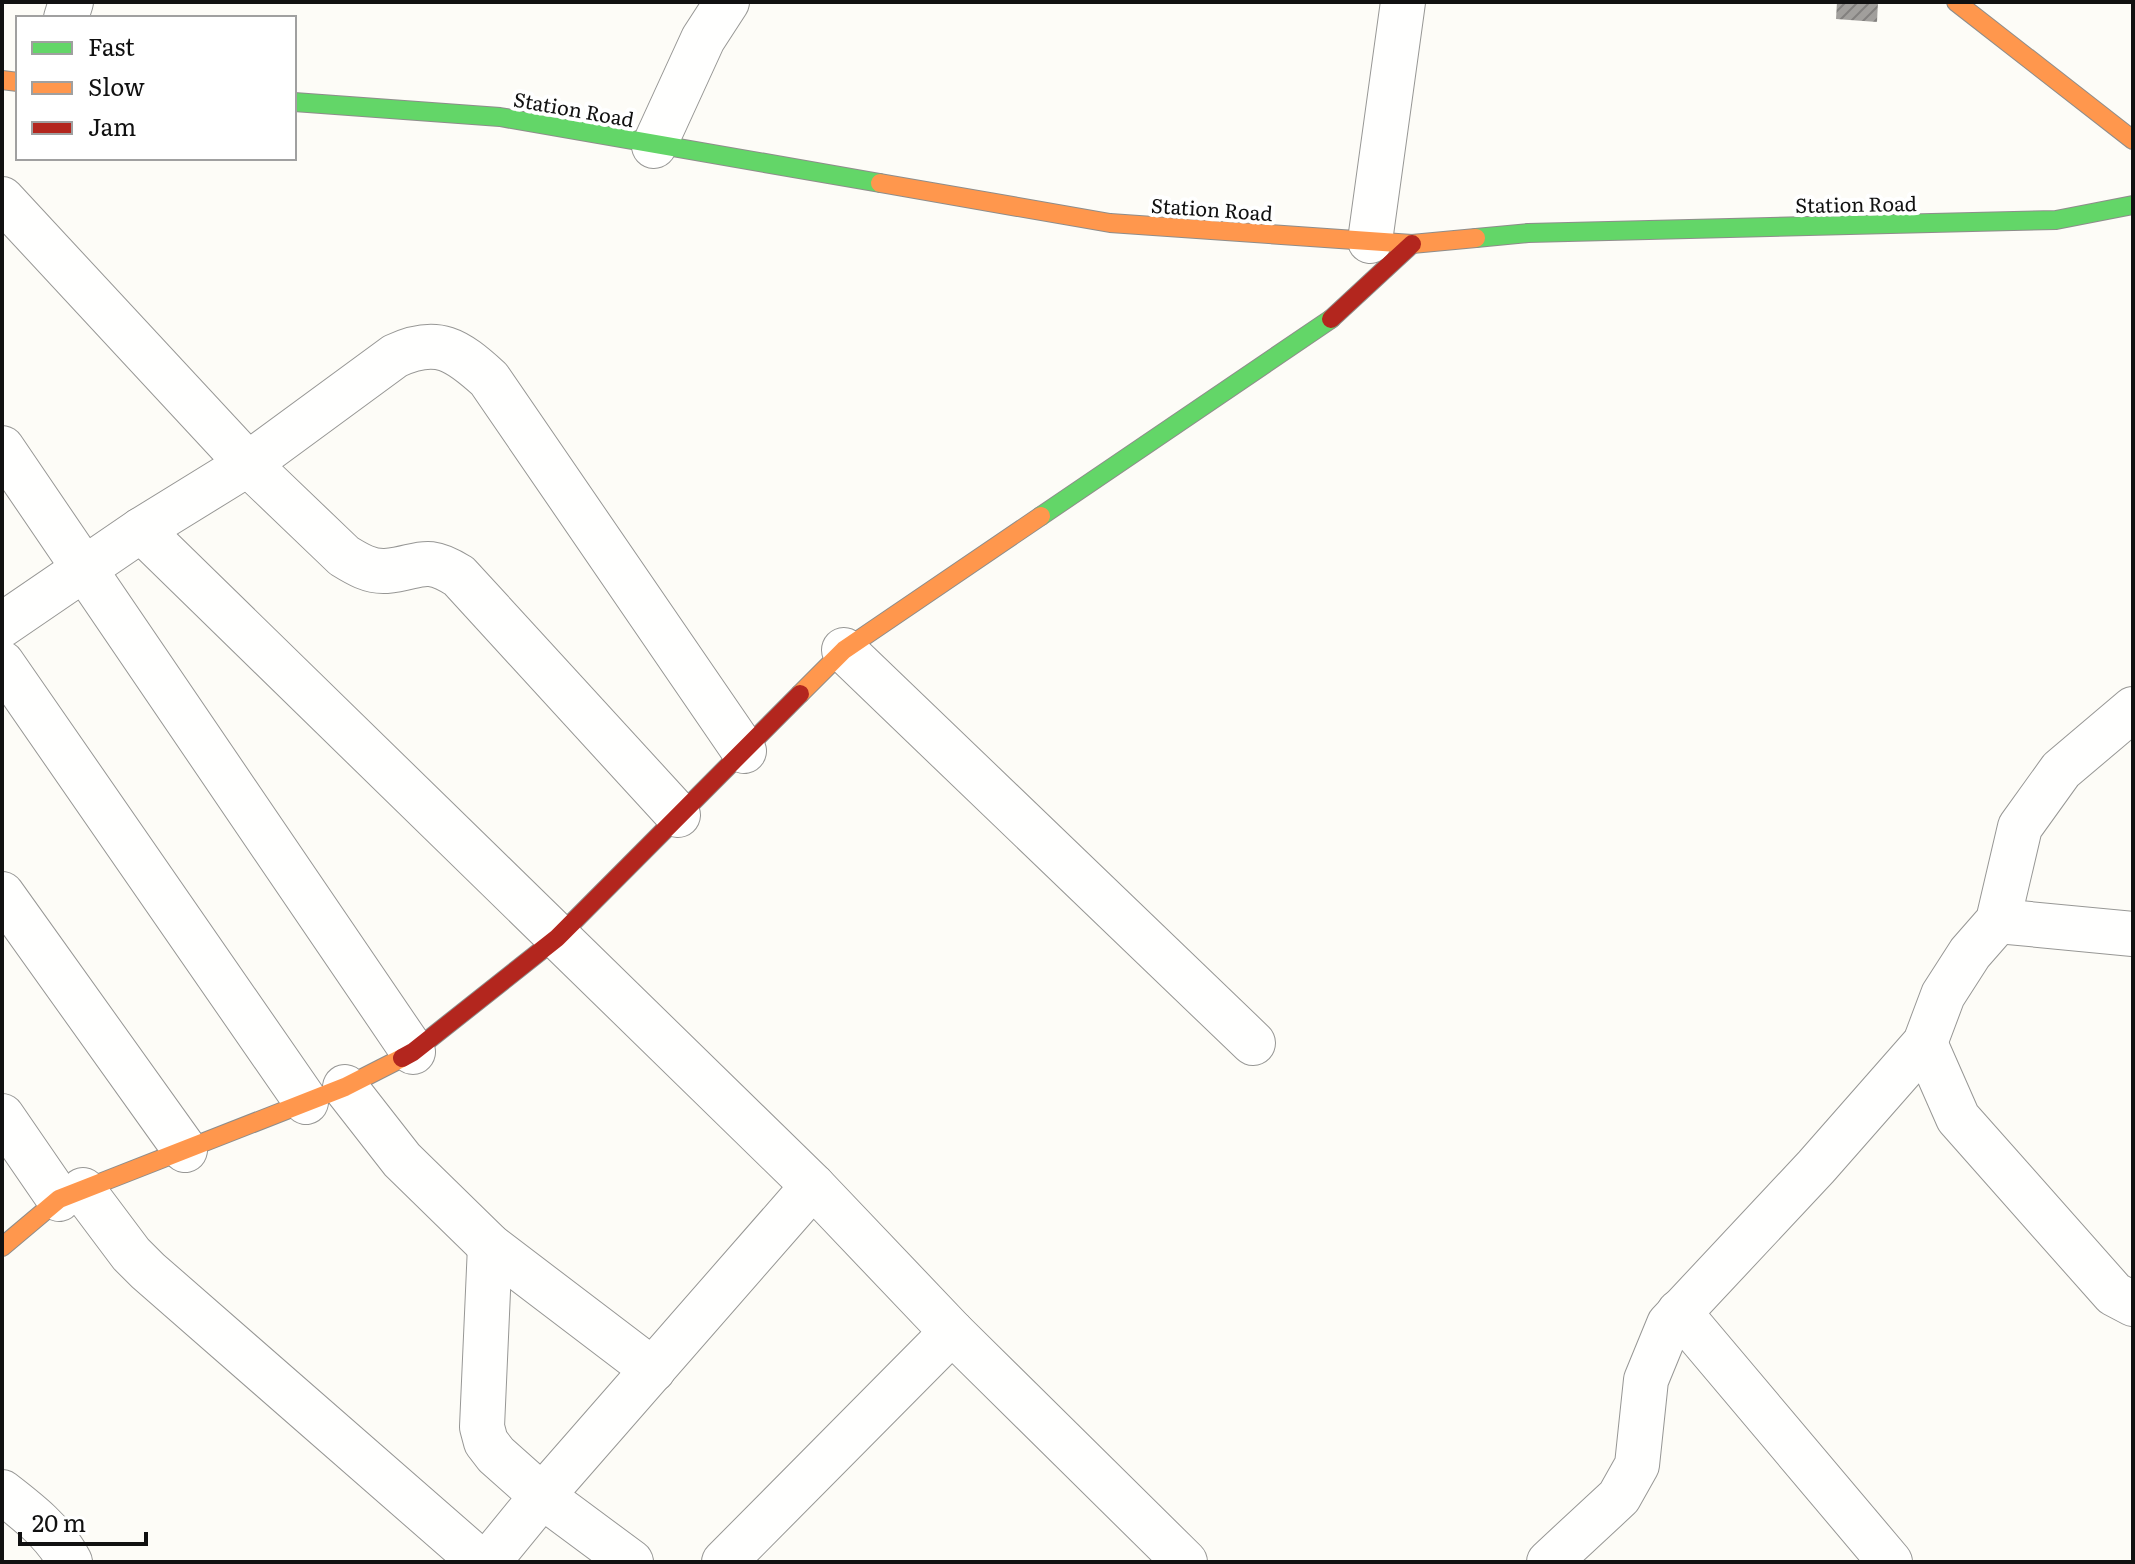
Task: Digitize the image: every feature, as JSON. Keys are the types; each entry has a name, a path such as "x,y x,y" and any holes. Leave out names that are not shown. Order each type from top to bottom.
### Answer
{"street":[{"path":"654,146 703,39 727,2"},
{"path":"2,1247 94,1216 185,1150 325,1094 413,1052 557,938 844,650 1334,317 1391,243 1403,2"},
{"path":"1956,2 2133,140"},
{"name":"Station Road","path":"296,102 500,117 1110,223 1391,243 1528,233 2056,220 2133,205"},
{"path":"2,199 248,464 344,556 363,567 384,571 422,563 442,565 459,576 678,815"},
{"path":"2,625 141,530 248,464 395,356 415,346 436,346 461,354 489,379 744,751"},
{"path":"2,448 413,1052"},
{"path":"141,530 813,1186 952,1332 1185,1562"},
{"path":"844,650 1253,1043"},
{"path":"2,663 325,1094 402,1160 490,1246 653,1370"},
{"path":"1549,1562 1619,1497 1637,1465 1646,1380 1669,1324 1816,1167 1925,1043 1943,995 1970,953 1998,921 2020,827 2061,770 2133,709"},
{"path":"2,894 185,1150"},
{"path":"1998,921 2133,934"},
{"path":"1925,1043 1958,1118 2114,1294 2133,1304"},
{"path":"2,1116 94,1216 481,1562"},
{"path":"488,1562 813,1186"},
{"path":"490,1246 482,1427 486,1442 496,1455 542,1496 631,1562"},
{"path":"1679,1312 1890,1562"},
{"path":"724,1562 952,1332"},
{"path":"2,1492 32,1515 62,1546 70,1562"}],"building":[{"path":"1837,2 1878,2 1877,22 1836,19"}],"traffic: fast":[{"path":"296,102 500,117 880,183"},
{"path":"1476,238 1528,233 2056,220 2133,205"},
{"path":"1041,516 1331,319"}],"traffic: slow":[{"path":"1956,2 2133,140"},
{"path":"2,80 16,82"},
{"path":"880,183 1110,223 1412,244 1476,238"},
{"path":"800,694 844,650 1041,516"},
{"path":"2,1247 59,1199 345,1087 402,1058"}],"traffic: jam":[{"path":"1331,319 1412,244"},
{"path":"402,1058 557,938 800,694"}]}
